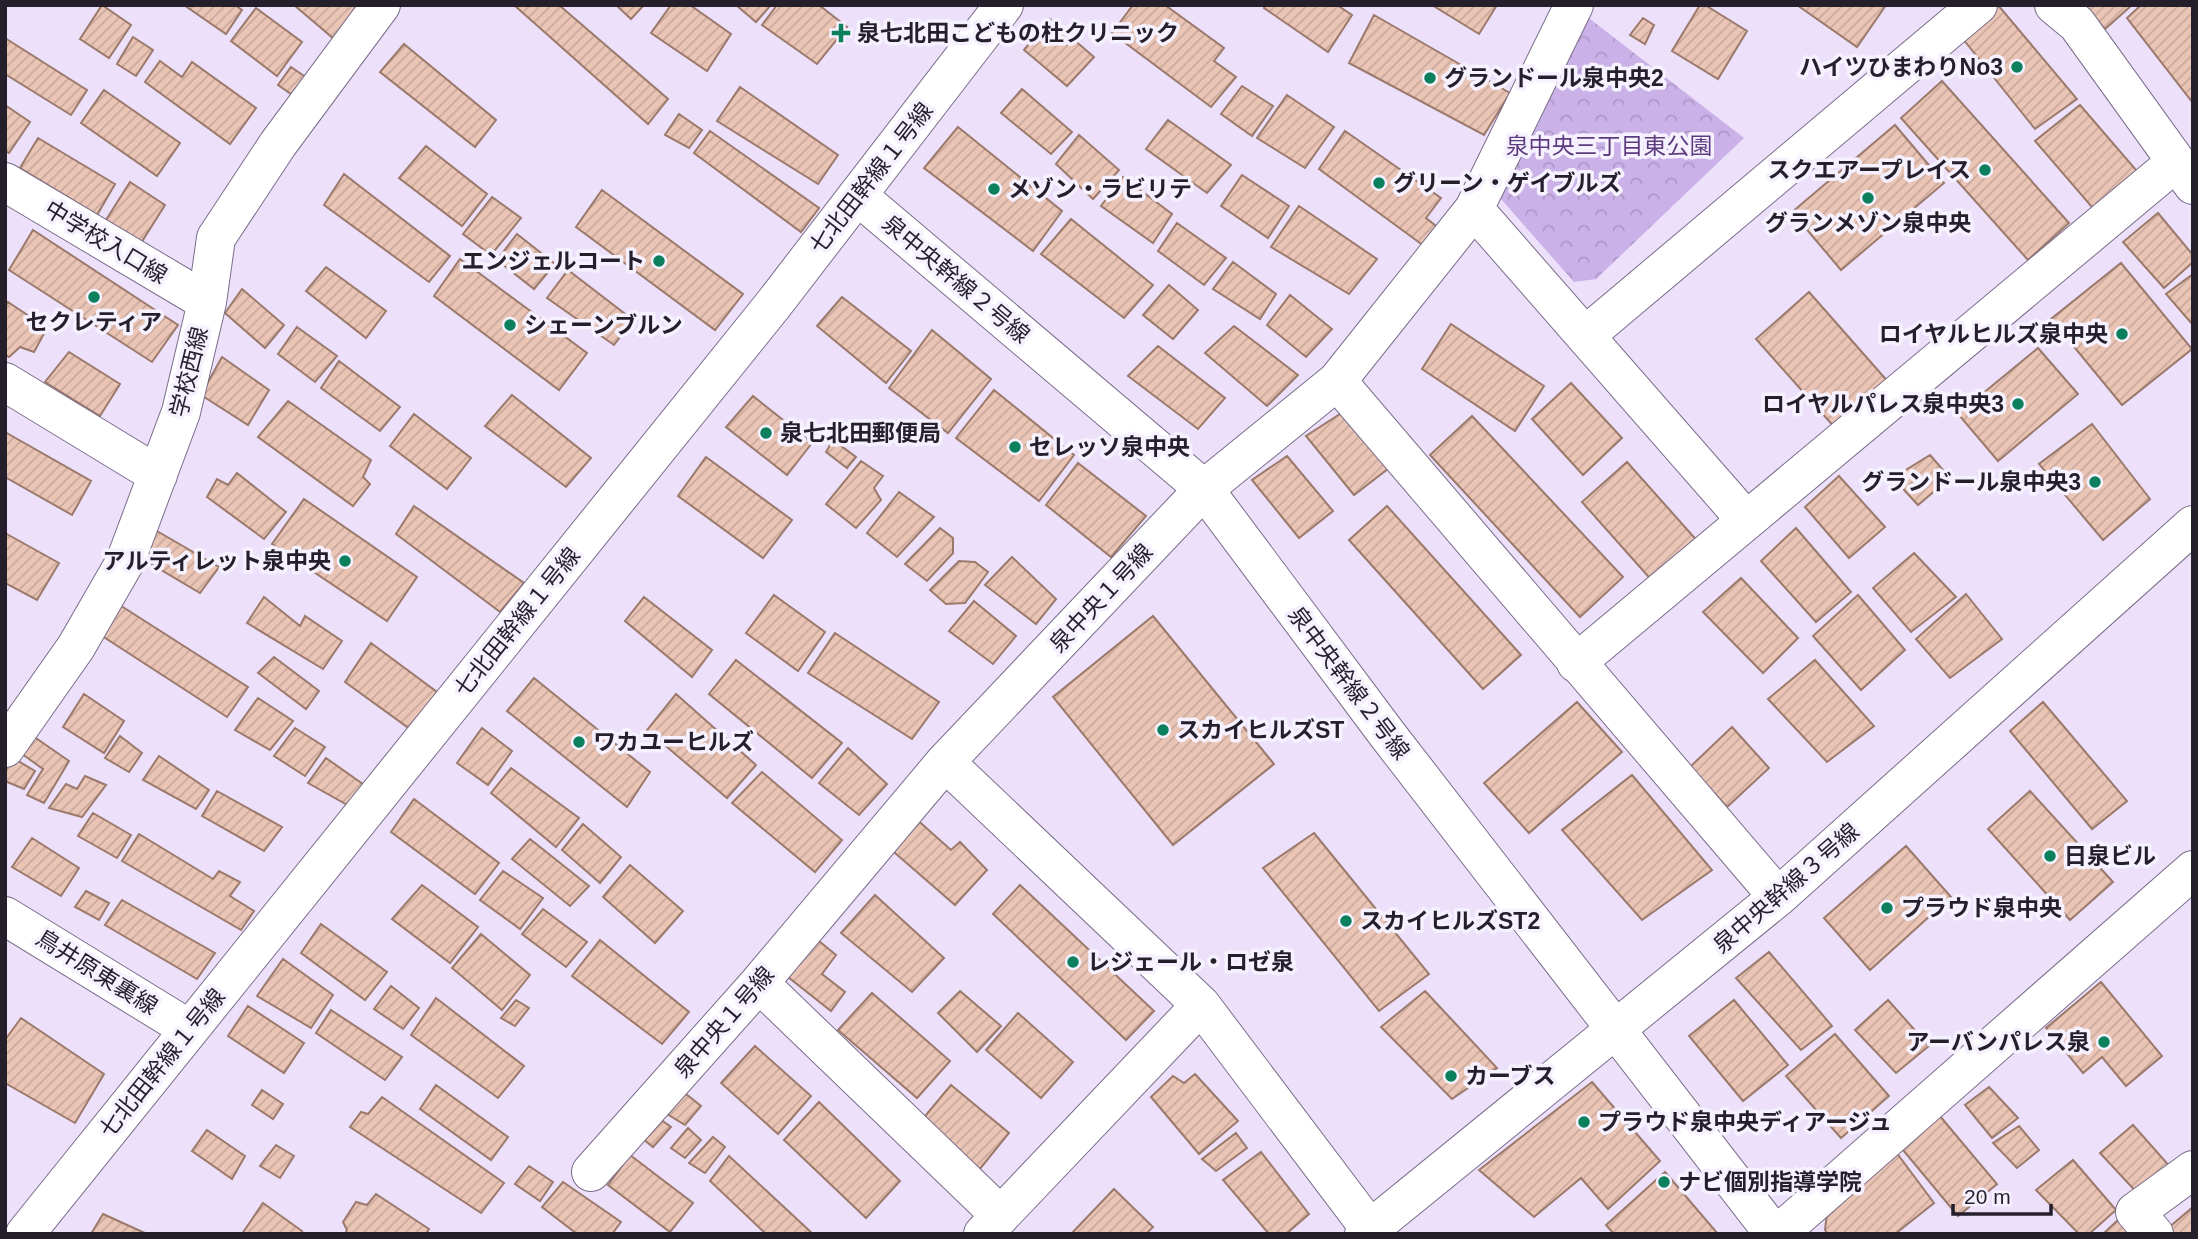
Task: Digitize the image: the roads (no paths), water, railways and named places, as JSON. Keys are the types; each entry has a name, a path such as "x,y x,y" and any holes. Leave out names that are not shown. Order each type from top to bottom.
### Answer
{"street":[{"name":"学校西線","path":"5,748 76,647 118,574 181,412 207,302 216,238 278,144 381,5"},
{"name":"七北田幹線１号線","path":"25,1234 773,305 1004,5"},
{"name":"泉中央１号線","path":"591,1172 759,984 945,762 1204,489 1337,381 1474,209 1574,5"},
{"path":"1586,335 1978,5"},
{"path":"1576,663 1746,520 2184,174 2077,24 2054,5"},
{"name":"中学校入口線","path":"5,182 207,302"},
{"name":"泉中央幹線２号線","path":"858,196 1204,489 1387,734 1776,1234"},
{"path":"1474,209 1746,520"},
{"path":"1337,381 1778,897"},
{"path":"5,382 158,475"},
{"name":"泉中央幹線３号線","path":"1367,1231 1617,1031 1778,897 2188,540"},
{"path":"945,762 1201,1005 1367,1231"},
{"path":"1776,1234 2191,876"},
{"name":"鳥井原東裏線","path":"5,916 189,1028"},
{"path":"759,984 991,1224 1201,1005"},
{"path":"2154,1234 2135,1212 2193,1170"}],"place":[{"name":"泉七北田こどもの杜クリニック","path":"841,33"},
{"name":"ハイツひまわりNo3","path":"2017,67"},
{"name":"グランドール泉中央2","path":"1430,78"},
{"name":"スクエアープレイス","path":"1985,170"},
{"name":"グリーン・ゲイブルズ","path":"1379,183"},
{"name":"メゾン・ラビリテ","path":"994,189"},
{"name":"グランメゾン泉中央","path":"1868,198"},
{"name":"エンジェルコート","path":"659,261"},
{"name":"セクレティア","path":"94,297"},
{"name":"シェーンブルン","path":"510,325"},
{"name":"ロイヤルヒルズ泉中央","path":"2122,334"},
{"name":"ロイヤルパレス泉中央3","path":"2018,404"},
{"name":"泉七北田郵便局","path":"766,433"},
{"name":"セレッソ泉中央","path":"1015,447"},
{"name":"グランドール泉中央3","path":"2095,482"},
{"name":"アルティレット泉中央","path":"345,561"},
{"name":"スカイヒルズST","path":"1163,730"},
{"name":"ワカユーヒルズ","path":"579,742"},
{"name":"日泉ビル","path":"2050,856"},
{"name":"プラウド泉中央","path":"1887,908"},
{"name":"スカイヒルズST2","path":"1346,921"},
{"name":"レジェール・ロゼ泉","path":"1073,962"},
{"name":"アーバンパレス泉","path":"2104,1042"},
{"name":"カーブス","path":"1451,1076"},
{"name":"プラウド泉中央ディアージュ","path":"1584,1122"},
{"name":"ナビ個別指導学院","path":"1664,1182"}],"park label":[{"name":"泉中央三丁目東公園","path":"1609,146"}]}
